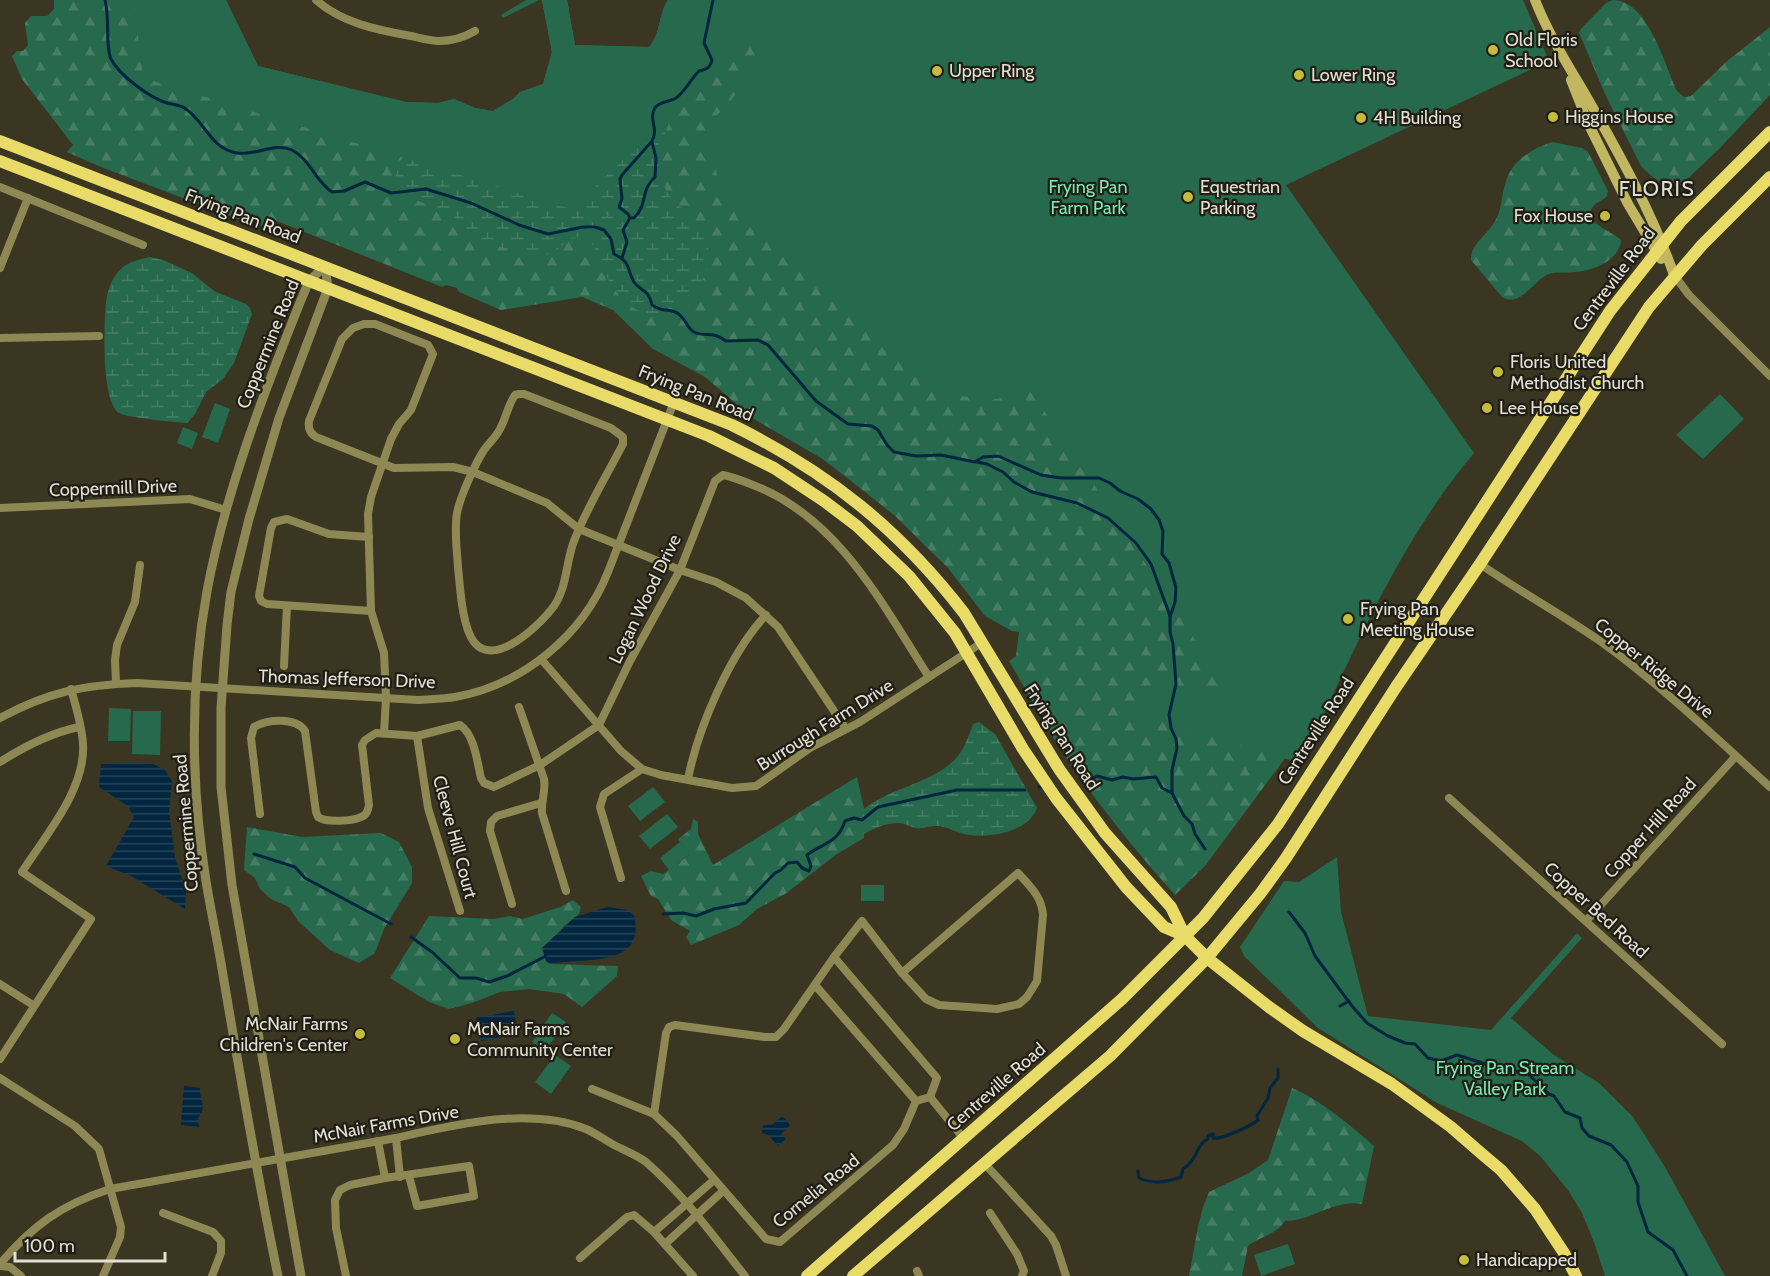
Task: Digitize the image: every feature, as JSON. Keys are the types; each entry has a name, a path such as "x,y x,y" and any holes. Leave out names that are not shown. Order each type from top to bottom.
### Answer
{"main road":[{"path":"1535,0 1563,60 1589,102 1674,275"},
{"name":"Centreville Road","path":"807,1276 1090,1029 1218,902 1278,824 1591,339 1659,247 1700,201 1770,132"},
{"name":"Frying Pan Road","path":"0,141 732,425 774,446 850,496 901,541 964,613 1059,769 1105,832 1171,907 1185,936 1208,958 1276,1012 1392,1084 1451,1127 1501,1170 1535,1209 1576,1276"},
{"name":"Frying Pan Road","path":"0,161 729,445 753,456 798,483 840,513 881,548 935,606 967,652 1023,749 1062,805 1126,887 1164,927 1185,936"},
{"path":"853,1276 1110,1056 1208,958 1286,858 1396,687 1480,564 1632,331 1674,275 1770,177"}],"street":[{"path":"316,0 333,13 356,23 397,34 436,41 456,39 475,31"},
{"path":"0,187 143,245"},
{"path":"0,268 28,198"},
{"name":"Coppermine Road","path":"278,1276 206,882 195,778 196,687 207,593 226,510 248,441 309,280 325,266"},
{"name":"Coppermine Road","path":"301,1276 228,857 220,787 220,741 222,688 231,592 256,493 279,418 328,288 325,266"},
{"path":"1674,275 1689,295 1770,376"},
{"path":"384,733 386,698 384,653 371,611 368,514 370,497 382,463 399,424 411,410 433,354 428,345 375,324 364,324 353,328 342,339 309,421 308,428 316,437 382,463 402,469 453,467 473,472 547,503 579,529 726,587 746,598 778,627 846,729"},
{"path":"0,338 99,336"},
{"path":"519,394 618,431 623,437 623,444 579,529 560,596 554,606 535,626 514,642 489,652 481,649 471,637 460,591 457,512 473,472 501,427 512,400 515,395 519,394"},
{"name":"Thomas Jefferson Drive","path":"0,718 48,695 71,689 116,684 137,683 418,700 454,697 507,680 541,659 564,638 587,610 605,580 674,402"},
{"name":"Logan Wood Drive","path":"599,725 630,661 680,570 715,481 723,475 770,492 794,505 843,549 929,677"},
{"name":"Coppermill Drive","path":"0,508 190,499 226,510"},
{"path":"369,537 329,534 287,519 274,522 259,596 261,601 267,604 371,611"},
{"name":"Copper Ridge Drive","path":"1480,564 1624,659 1770,787"},
{"path":"116,684 117,645 135,602 140,565"},
{"path":"284,666 287,606"},
{"path":"688,779 694,749 718,691 748,637 766,615"},
{"name":"Burrough Farm Drive","path":"541,659 621,751 642,769 661,775 732,788 756,786 810,748 860,722 983,642"},
{"path":"0,1059 91,919 22,873 73,793 81,768 83,744 71,689"},
{"path":"519,707 540,765 546,790 541,804 566,891"},
{"path":"260,814 251,738 254,727 273,722 301,725 305,731 316,813 318,818 326,822 361,818 367,813 369,805 362,745 370,736 384,733 417,736 460,725 466,729 481,778 490,786 501,785 540,765 599,725"},
{"path":"0,762 24,746 62,730 79,727"},
{"name":"Cleeve Hill Court","path":"417,736 428,808 460,911"},
{"name":"Copper Hill Road","path":"1586,921 1736,756"},
{"path":"621,878 600,801 604,794 642,769"},
{"name":"Copper Bed Road","path":"1449,798 1722,1044"},
{"path":"512,904 490,831 491,822 497,816 541,804"},
{"path":"654,1114 666,1033 669,1028 675,1025 776,1037 862,921 903,973 926,999 939,1005 997,1009 1019,1004 1028,997 1037,981 1043,905 1018,873 903,973"},
{"path":"834,957 937,1078 930,1097"},
{"path":"0,984 33,1005"},
{"path":"814,985 916,1101 930,1097"},
{"path":"0,1078 75,1126 99,1149 121,1227 120,1237 103,1276"},
{"name":"Cornelia Road","path":"592,1089 654,1114 677,1136 766,1239 772,1242 780,1242 893,1145 904,1129 916,1101"},
{"path":"930,1097 964,1139"},
{"name":"McNair Farms Drive","path":"0,1266 29,1233 56,1213 80,1199 110,1189 436,1129 524,1118 585,1129 644,1160 696,1215 745,1276"},
{"path":"346,1276 336,1228 335,1200 340,1190 350,1185 385,1178 405,1176 469,1166 474,1196 417,1206 405,1176 396,1138"},
{"path":"378,1141 385,1178"},
{"path":"985,1164 1051,1236 1066,1276"},
{"path":"654,1232 714,1180"},
{"path":"665,1244 723,1191"},
{"path":"163,1213 213,1232 221,1241 221,1253 212,1276"},
{"path":"990,1213 1017,1254 1024,1271 1022,1276"},
{"path":"580,1258 627,1217 634,1215 654,1232 693,1276"},
{"path":"4,1276 0,1266 10,1267 21,1276"}],"green space":[{"path":"54,0 226,0 258,66 406,102 438,103 454,99 475,108 493,111 520,92 543,84 552,52 542,0 567,0 575,45 649,47 656,36 662,12 668,0 853,0 1455,433 1474,452 1466,462 1447,458 1309,726 1205,866 1175,895 1105,811 1066,757 1044,721 1009,661 1016,656 1019,632 1012,631 985,616 948,568 894,515 821,458 754,419 705,377 653,349 613,310 582,297 501,310 459,292 457,288 446,285 442,287 272,219 259,227 67,152 73,145 22,79 12,56 17,51 23,51 28,45 25,23 31,16 47,16 54,9"},
{"name":"Frying Pan Farm Park","path":"134,0 226,0 258,66 406,102 438,103 454,99 475,108 493,111 520,92 543,84 552,52 542,0 567,0 575,45 649,47 656,36 662,12 668,0 1523,0 1549,61 1286,185 1474,453 1424,522 1402,558 1362,634 1307,750 1297,762 1139,715 1134,689 1229,692 1084,469 1027,386 1014,395 991,400 960,396 921,378 876,336 856,321 792,253 748,220 718,178 708,144 709,124 740,90 764,48 759,31 571,209 143,78"},
{"path":"526,0 539,0 503,18 501,15"},
{"path":"1613,0 1625,3 1645,22 1661,51 1677,91 1684,97 1691,96 1726,62 1770,27 1770,95 1681,185 1664,183 1641,166 1605,94 1579,33 1606,3"},
{"path":"670,111 659,157 662,181 673,200 702,232 709,255 705,276 698,285 678,303 659,312 645,313 633,308 621,298 603,271 593,246 585,238 569,240 555,251 545,255 508,249 475,236 443,210 397,192 394,180 404,153"},
{"path":"1552,142 1582,148 1588,152 1608,191 1607,196 1592,208 1591,218 1621,240 1611,259 1597,267 1582,271 1552,273 1539,280 1522,296 1509,300 1502,297 1471,260 1471,254 1497,217 1505,185 1517,163 1537,148"},
{"path":"150,257 163,260 192,273 214,291 246,304 252,314 234,363 223,379 206,392 195,414 187,423 124,415 113,406 109,394 104,343 106,302 110,285 118,272 126,265"},
{"path":"1720,394 1744,419 1703,459 1676,435"},
{"path":"215,403 230,409 218,443 202,437"},
{"path":"183,427 198,433 192,449 177,443"},
{"path":"109,708 131,709 130,741 108,741"},
{"path":"133,711 161,711 160,755 132,754"},
{"path":"979,722 995,734 1037,808 1026,823 1008,832 978,836 945,827 915,828 898,823 880,826 863,835 864,809 887,795 925,779 948,766 962,750 973,724"},
{"path":"857,777 864,809 864,838 837,854 785,894 757,909 739,925 691,945 686,937 690,931 671,920 658,899 651,896 641,876 651,871 663,874 689,855 678,839 691,829 693,819 698,822 698,834 713,865"},
{"path":"653,787 665,802 640,821 628,806"},
{"path":"667,814 678,827 650,849 639,836"},
{"path":"247,827 302,837 381,833 399,842 412,867 412,883 384,929 375,953 359,963 330,950 298,921 289,907 271,899 260,889 255,878 244,870"},
{"path":"680,842 690,854 669,870 660,858"},
{"name":"Frying Pan Stream Valley Park","path":"1337,857 1341,912 1368,1016 1491,1030 1577,933 1582,938 1511,1018 1554,1055 1599,1083 1633,1117 1665,1167 1725,1276 1605,1276 1582,1213 1568,1190 1540,1156 1522,1141 1437,1103 1318,1028 1244,956 1240,947 1284,881 1299,882"},
{"path":"861,885 884,885 884,901 861,901"},
{"path":"573,900 581,907 579,914 563,927 546,961 550,964 618,966 617,976 582,1007 564,994 529,989 500,992 449,1009 429,1002 390,978 429,916 494,919 510,916 523,919 560,907"},
{"path":"552,1013 566,1022 545,1051 532,1042"},
{"path":"555,1055 571,1066 551,1094 535,1082"},
{"path":"1292,1088 1325,1106 1374,1146 1362,1204 1352,1203 1332,1207 1304,1218 1285,1221 1273,1232 1248,1246 1242,1276 1189,1276 1198,1227 1209,1192 1249,1173 1268,1160"},
{"path":"1288,1244 1295,1264 1261,1276 1254,1255"}],"water":[{"path":"101,764 153,764 165,770 172,781 169,811 175,858 186,890 185,909 131,876 106,866 134,817 128,806 99,787"},
{"path":"607,907 627,910 634,915 635,932 631,944 622,952 595,960 550,964 546,961 542,948 575,917"},
{"path":"514,1011 518,1034 481,1041 476,1016"},
{"path":"184,1086 200,1088 203,1107 198,1118 199,1127 181,1125"},
{"path":"781,1117 785,1118 790,1125 781,1134 786,1139 778,1146 768,1135 762,1133 763,1125 772,1125"}],"waterway":[{"path":"105,0 109,53 115,65 127,78 150,95 164,102 181,106 193,114 214,141 228,150 237,153 279,148 292,150 304,159 321,182 332,192 344,191 365,182 391,193 426,189 471,203 519,225 548,234 583,227 604,230 611,239 614,254 626,263 634,282 646,293 652,305 678,314 691,330 698,334 717,336 726,341 758,340 768,345 816,401 848,424 872,426 878,430 894,452 916,456 941,455 975,462 983,457 998,456 1041,475 1061,478 1099,478 1138,499 1151,509 1163,531 1162,554 1169,563 1176,588 1175,602 1170,617 1176,684 1169,715 1177,748 1172,770 1172,793 1205,849"},
{"path":"630,218 619,207 622,199 620,179 654,137 653,112 655,108 659,104 676,98 699,71 710,65 712,60 704,43 713,0"},
{"path":"622,258 627,242 623,230 630,218 634,218 639,213 647,188 655,177 656,158 652,142"},
{"path":"977,462 1003,472 1014,482 1032,492 1077,503 1108,518 1136,543 1151,564 1170,616"},
{"path":"1085,779 1097,776 1112,780 1123,777 1133,779 1156,777 1162,788 1172,793"},
{"path":"663,914 683,913 696,916 714,909 746,903 788,863 797,862 809,871 811,866 807,855 834,838 845,821 854,818 862,820 878,807 957,790 1025,790"},
{"path":"254,854 295,867 305,878 391,924"},
{"path":"1289,912 1305,933 1315,956 1367,1023 1388,1036 1405,1043 1415,1044 1428,1058 1441,1061 1457,1055 1502,1069 1527,1073 1554,1096 1565,1112 1580,1118 1582,1128 1589,1136 1611,1145 1627,1162 1638,1186 1638,1202 1648,1232 1673,1250 1687,1276"},
{"path":"411,937 432,952 460,978 476,978 489,982 507,976 546,956"},
{"path":"1340,1006 1349,1001"},
{"path":"1138,1171 1139,1178 1155,1182 1181,1177 1183,1169 1192,1161 1208,1136 1213,1134 1213,1138 1222,1137 1258,1120 1257,1116 1268,1098 1270,1088 1278,1078 1278,1069"}],"place":[{"name":"Old Floris School","path":"1493,50"},
{"name":"Upper Ring","path":"937,71"},
{"name":"Lower Ring","path":"1299,75"},
{"name":"Higgins House","path":"1553,117"},
{"name":"4H Building","path":"1361,118"},
{"name":"Equestrian Parking","path":"1188,197"},
{"name":"Fox House","path":"1605,216"},
{"name":"Floris United Methodist Church","path":"1498,372"},
{"name":"Lee House","path":"1487,408"},
{"name":"Frying Pan Meeting House","path":"1348,619"},
{"name":"McNair Farms Children's Center","path":"360,1034"},
{"name":"McNair Farms Community Center","path":"455,1039"},
{"name":"Handicapped","path":"1464,1260"}],"district":[{"name":"FLORIS","path":"1657,188"}]}
